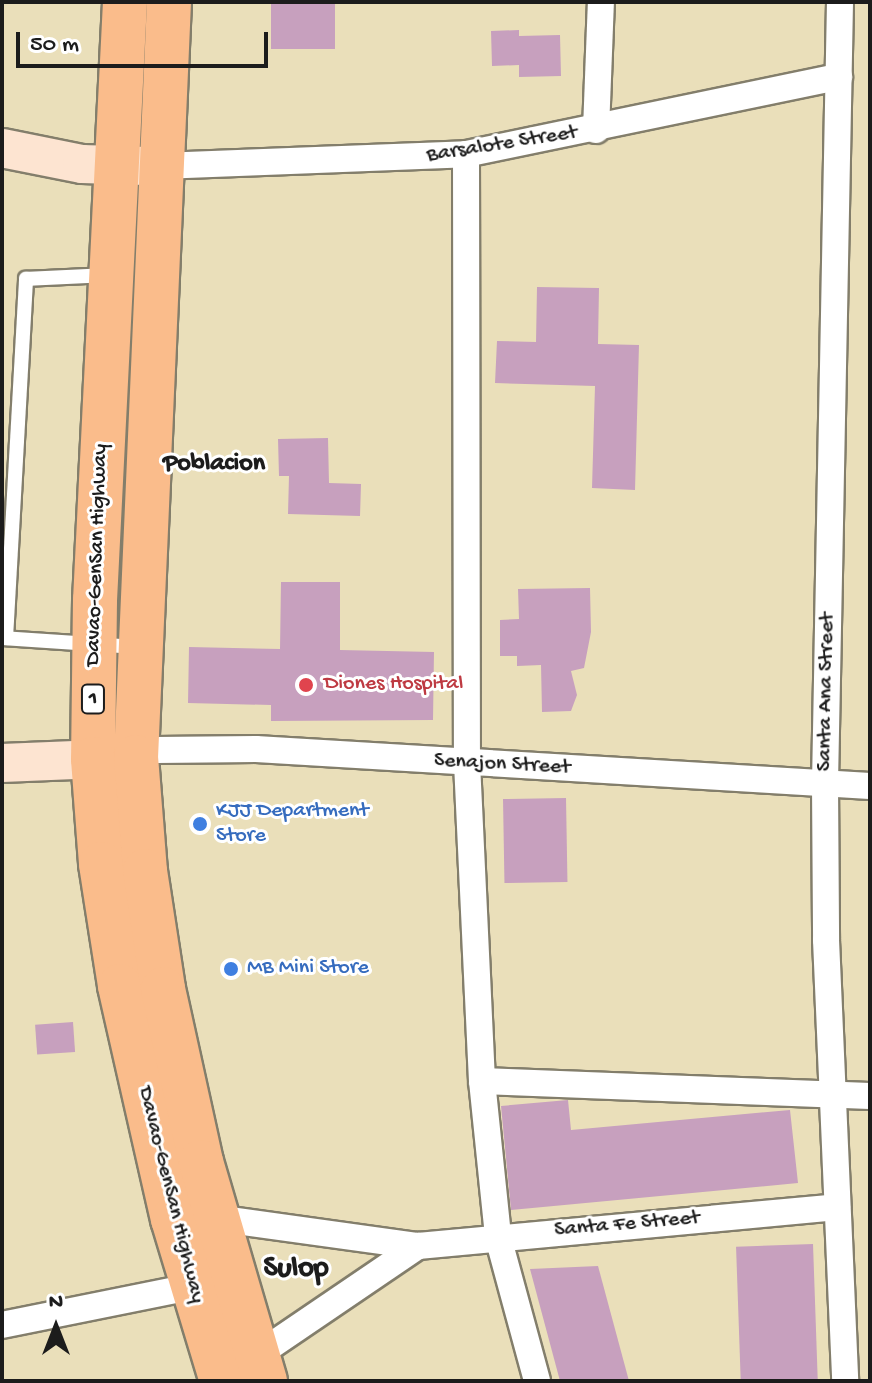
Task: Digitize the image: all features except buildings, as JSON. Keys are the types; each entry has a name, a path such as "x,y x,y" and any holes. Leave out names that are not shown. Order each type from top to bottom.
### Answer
{"highway":[{"name":"Davao-GenSan Highway","path":"125,2 116,165 133,273 136,757 145,871 163,989 215,1218 212,1283"},
{"name":"Davao-GenSan Highway","path":"169,2 160,166 133,273 93,644 93,759 101,864 120,986 212,1283 248,1373"}],"street":[{"path":"596,130 601,2"},
{"name":"Santa Ana Street","path":"840,2 825,784 832,1095 845,1381"},
{"name":"Barsalote Street","path":"160,166 466,154 596,130 839,77"},
{"path":"2,148 116,165 160,166"},
{"path":"466,154 467,763 482,1081 498,1237 537,1381"},
{"name":"Senajon Street","path":"136,757 156,750 196,748 870,786"},
{"path":"2,763 136,757"},
{"path":"482,1081 870,1096"},
{"name":"Santa Fe Street","path":"215,1218 418,1246 837,1207"},
{"name":"Santa Fe Street","path":"248,1373 418,1246"},
{"path":"2,1325 212,1283"}],"lane":[{"path":"133,273 26,279 4,638 137,647"}],"place":[{"name":"Diones Hospital","path":"306,685"},
{"name":"KJJ Department Store","path":"200,824"},
{"name":"MB Mini Store","path":"231,969"}],"district":[{"name":"Poblacion","path":"214,465"},
{"name":"Sulop","path":"296,1270"}]}
